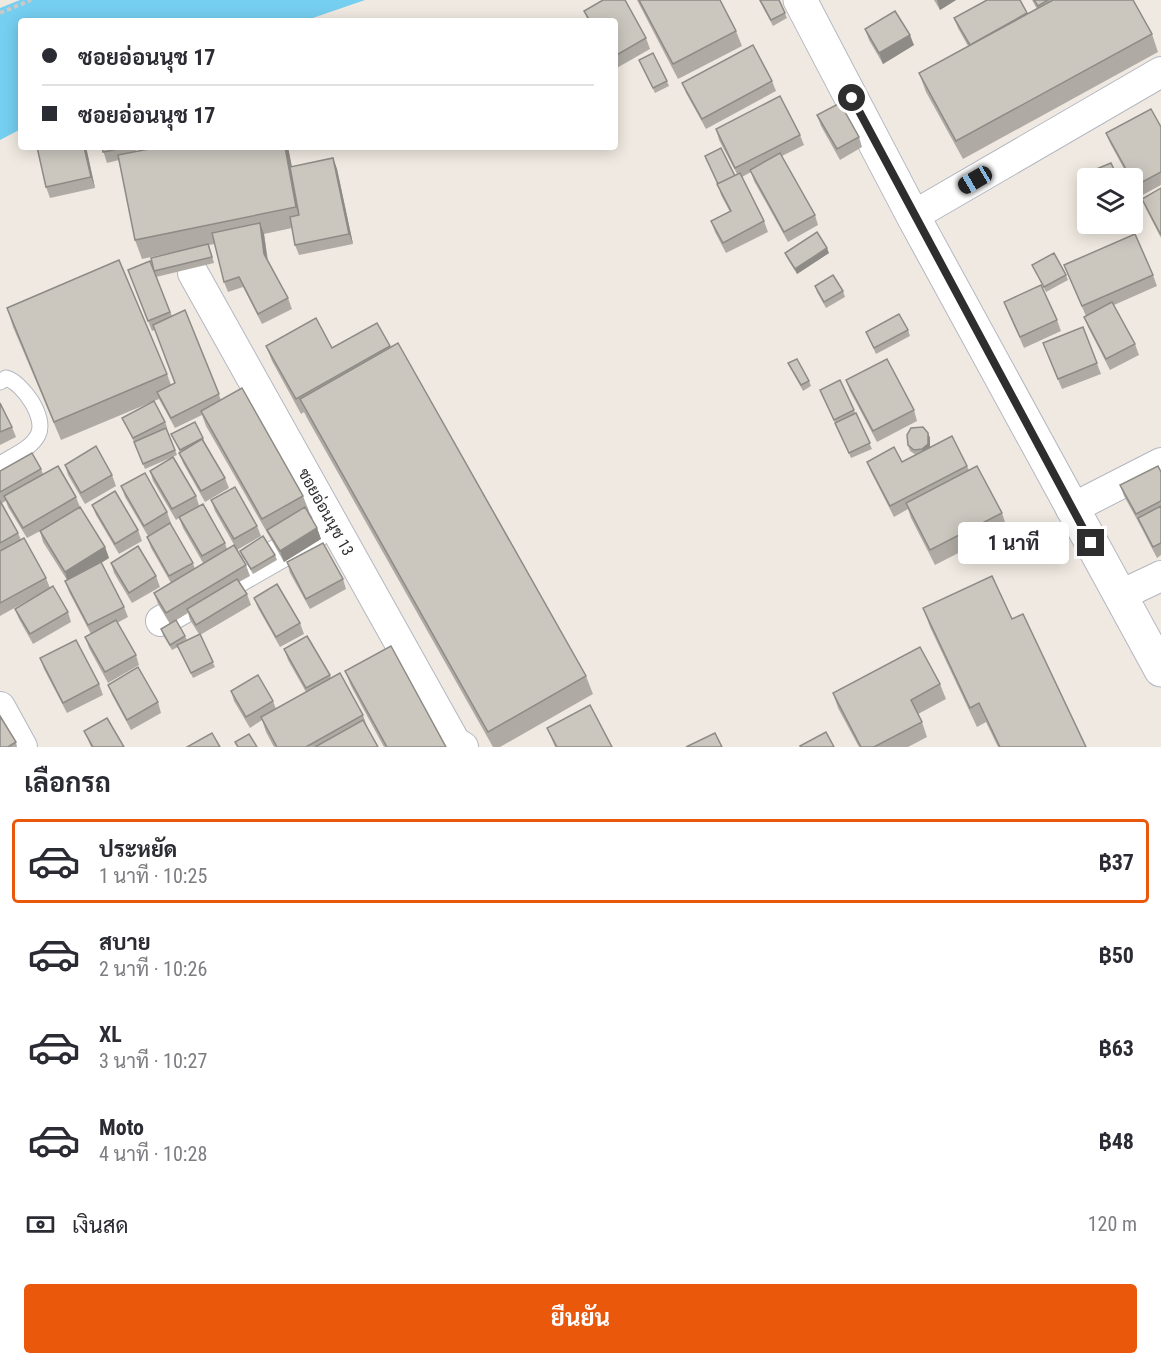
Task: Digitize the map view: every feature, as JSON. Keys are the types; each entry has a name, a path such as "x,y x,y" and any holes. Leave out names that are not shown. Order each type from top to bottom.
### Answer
{"street":[{"path":"800,0 913,216 1071,509 1161,670"},
{"path":"913,216 1161,72"},
{"name":"ซอยอ่อนนุช 13","path":"193,273 455,741 463,747"},
{"path":"1071,509 1161,463"},
{"path":"161,621 332,524"},
{"path":"1121,596 1161,576"},
{"path":"0,707 22,747"}],"lane":[{"path":"0,382 6,378 14,381 27,394 39,421 38,435 25,449 0,464"}],"path":[{"path":"0,13 31,0"}],"water":[{"path":"20,0 365,0 313,18 18,18 18,131 0,140 0,8"}],"building":[{"path":"603,0 625,0 646,38 618,54 618,18 588,18 584,11"},
{"path":"639,0 720,0 736,31 673,64"},
{"path":"760,0 779,0 785,13 771,20"},
{"path":"987,0 1020,0 1027,13 970,45 954,18"},
{"path":"1034,0 1048,0 1038,6"},
{"path":"1053,0 1133,0 1152,34 956,141 919,73"},
{"path":"895,11 910,35 879,53 865,29"},
{"path":"753,45 772,81 702,119 682,83"},
{"path":"653,53 667,81 653,88 639,60"},
{"path":"780,96 800,135 735,168 716,129"},
{"path":"840,103 859,137 837,149 817,115"},
{"path":"1151,109 1161,127 1161,172 1143,182 1143,168 1125,168 1106,133"},
{"path":"721,148 735,176 718,184 705,156"},
{"path":"38,150 85,150 91,177 46,187"},
{"path":"144,150 286,150 296,207 135,240 118,155"},
{"path":"780,153 815,215 784,232 750,170"},
{"path":"333,158 349,234 295,245 290,217 299,215 290,167"},
{"path":"1111,163 1113,168 1099,168"},
{"path":"740,173 764,221 723,243 711,221 731,211 717,184"},
{"path":"1161,188 1161,235 1143,201 1143,198"},
{"path":"260,223 264,254 288,298 258,314 239,277 224,282 212,233"},
{"path":"817,232 827,248 795,269 785,253"},
{"path":"1135,234 1153,275 1082,306 1064,265"},
{"path":"208,244 212,257 154,271 151,258"},
{"path":"1054,253 1066,275 1044,287 1032,265"},
{"path":"119,260 167,374 54,422 7,308"},
{"path":"150,261 170,312 148,321 128,270"},
{"path":"833,275 843,291 824,302 815,286"},
{"path":"1041,285 1057,320 1020,337 1004,302"},
{"path":"1112,302 1135,344 1106,359 1084,317"},
{"path":"185,310 219,394 171,418 157,392 175,383 153,325"},
{"path":"899,314 908,330 874,348 866,332"},
{"path":"316,318 332,348 377,323 390,346 296,399 266,346"},
{"path":"1083,327 1097,363 1058,379 1043,343"},
{"path":"398,343 586,676 488,732 300,399"},
{"path":"797,359 809,381 801,385 788,363"},
{"path":"887,359 914,410 873,431 846,380"},
{"path":"840,380 854,410 834,420 820,390"},
{"path":"242,388 303,496 262,519 201,411"},
{"path":"154,401 165,422 133,438 122,418"},
{"path":"0,403 12,427 0,432"},
{"path":"856,413 870,443 849,453 835,423"},
{"path":"195,422 203,438 180,450 171,434"},
{"path":"923,427 928,433 928,444 922,449 914,450 908,445 907,435 911,428"},
{"path":"166,428 175,450 143,464 134,442"},
{"path":"952,436 967,466 890,506 867,462 894,447 902,462"},
{"path":"202,439 225,478 201,491 179,453"},
{"path":"96,446 112,475 81,493 65,465"},
{"path":"32,453 41,469 0,492 0,471"},
{"path":"173,457 196,496 172,509 150,471"},
{"path":"58,466 76,497 23,528 4,496"},
{"path":"977,466 1002,513 930,550 906,503"},
{"path":"1158,466 1161,472 1161,501 1136,514 1120,485"},
{"path":"145,473 167,512 144,526 121,486"},
{"path":"235,487 257,526 234,539 211,500"},
{"path":"115,491 138,530 115,544 92,505"},
{"path":"0,501 18,533 0,543"},
{"path":"203,504 225,543 202,556 179,517"},
{"path":"1161,506 1161,543 1153,547 1138,518"},
{"path":"80,507 105,547 65,572 40,531"},
{"path":"305,507 317,528 280,551 267,530"},
{"path":"170,523 193,563 169,576 147,537"},
{"path":"263,536 275,555 251,569 240,551"},
{"path":"24,538 46,578 0,603 0,551"},
{"path":"323,543 343,579 306,599 287,562"},
{"path":"234,545 246,565 166,613 154,593"},
{"path":"138,546 156,576 129,593 111,563"},
{"path":"101,562 124,607 88,625 65,581"},
{"path":"992,576 1012,619 1023,614 1086,747 1000,747 979,703 970,708 923,608"},
{"path":"237,579 247,594 196,625 187,609"},
{"path":"277,584 300,623 276,637 254,598"},
{"path":"53,586 68,612 30,634 15,609"},
{"path":"116,620 136,655 105,672 85,637"},
{"path":"176,620 185,636 170,645 161,629"},
{"path":"200,634 213,662 191,673 177,645"},
{"path":"307,636 330,675 306,688 284,649"},
{"path":"76,640 99,684 63,703 40,658"},
{"path":"391,646 446,747 387,747 345,671"},
{"path":"920,647 940,684 911,700 922,722 874,747 861,747 833,693"},
{"path":"138,667 158,702 127,720 108,685"},
{"path":"340,673 363,715 306,747 277,747 261,717"},
{"path":"258,675 273,701 246,717 231,691"},
{"path":"590,705 612,747 557,747 547,728"},
{"path":"0,716 16,742 8,747 0,747"},
{"path":"107,718 124,747 93,747 84,731"},
{"path":"363,720 378,747 315,747"},
{"path":"826,732 834,747 800,746"},
{"path":"212,733 220,747 187,747"},
{"path":"715,733 722,747 686,747"},
{"path":"249,734 257,747 238,747 235,742"}],"route":[{"path":"852,98 913,216 1091,543"}]}
